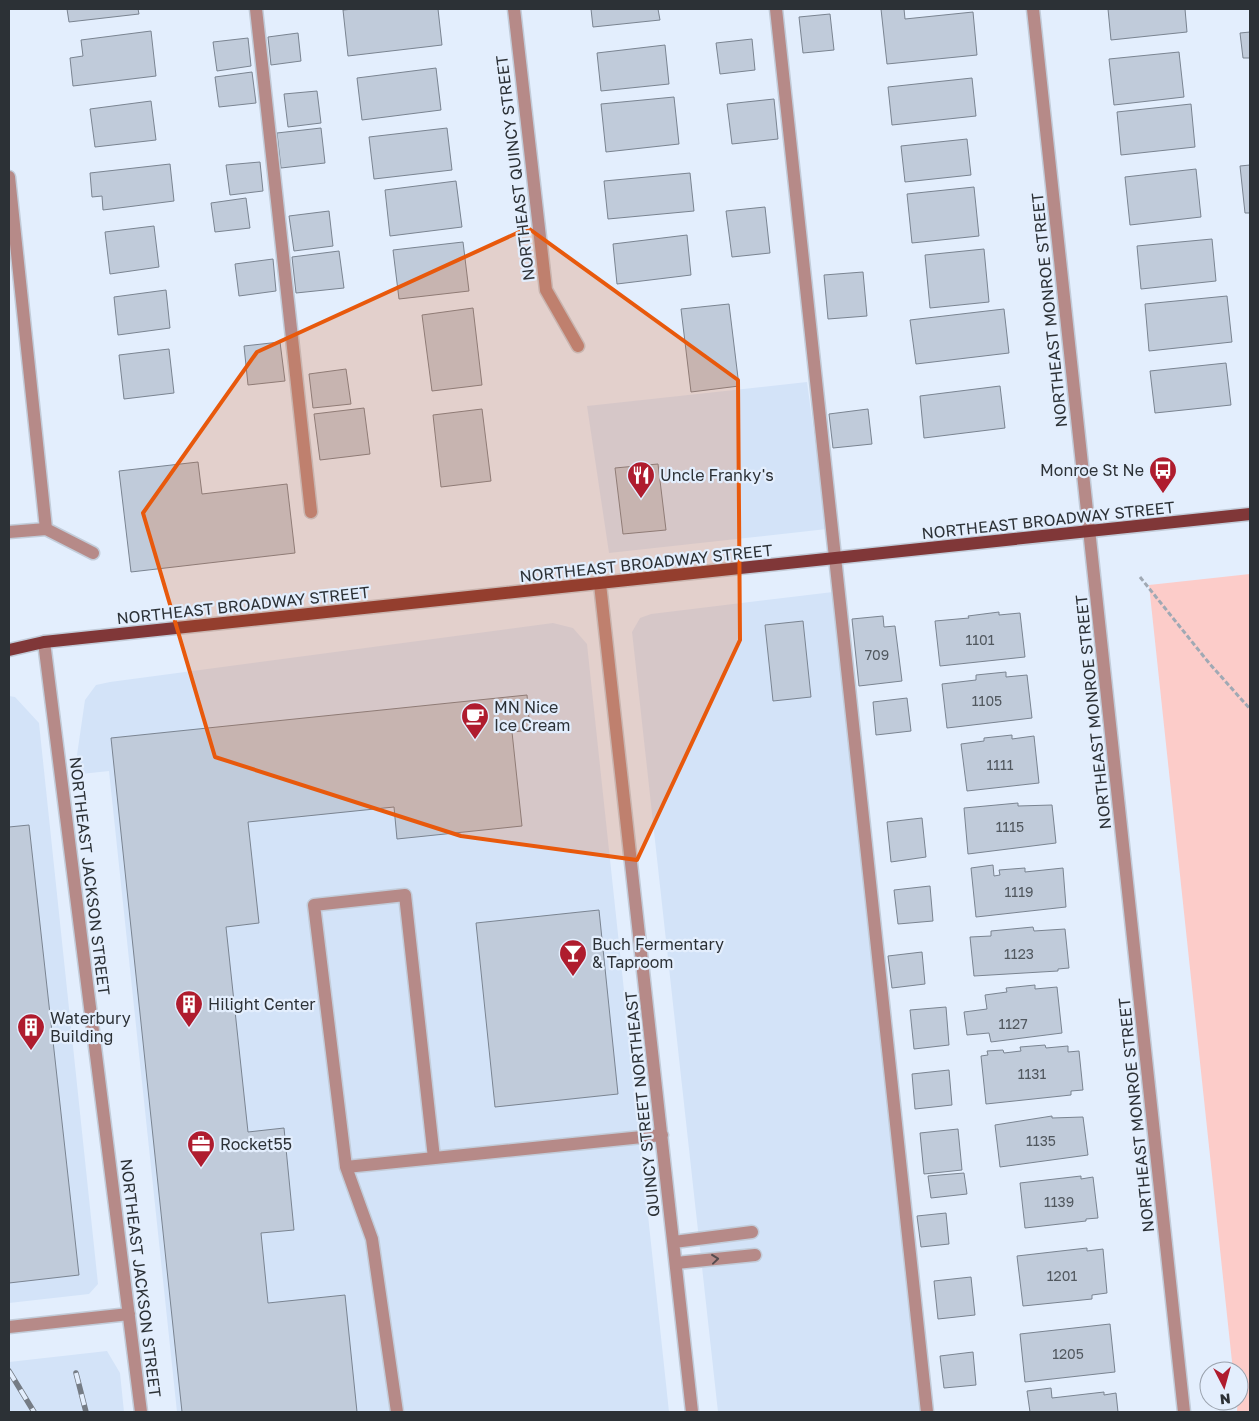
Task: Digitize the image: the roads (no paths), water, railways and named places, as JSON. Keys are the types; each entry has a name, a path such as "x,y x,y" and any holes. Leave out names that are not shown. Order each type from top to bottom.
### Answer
{"main road":[{"name":"NORTHEAST BROADWAY STREET","path":"9,650 44,642 1090,533 1250,514"},
{"name":"NORTHEAST BROADWAY STREET","path":"9,641 44,642"}],"street":[{"path":"256,9 311,512"},
{"name":"NORTHEAST QUINCY STREET","path":"514,9 546,290 578,346"},
{"path":"776,9 927,1412"},
{"name":"NORTHEAST MONROE STREET","path":"1033,9 1184,1412"},
{"path":"9,177 46,529"},
{"path":"9,532 46,529 94,552"},
{"name":"QUINCY STREET NORTHEAST","path":"600,584 692,1412"},
{"name":"NORTHEAST JACKSON STREET","path":"44,642 141,1412"},
{"path":"397,1412 372,1239 346,1167 314,905 405,896 434,1158"},
{"path":"346,1167 662,1135"},
{"path":"674,1242 752,1232"},
{"path":"676,1263 755,1254"},
{"path":"9,1327 128,1314"}],"railway":[{"path":"9,1371 34,1412"},
{"path":"76,1373 86,1412"}],"place":[{"name":"Monroe St Ne","path":"1163,494"},
{"name":"Uncle Franky's","path":"641,499"},
{"name":"MN Nice Ice Cream","path":"475,740"},
{"name":"Buch Fermentary & Taproom","path":"573,977"},
{"name":"Hilight Center","path":"189,1028"},
{"name":"Waterbury Building","path":"31,1051"},
{"name":"Rocket55","path":"201,1168"}]}
